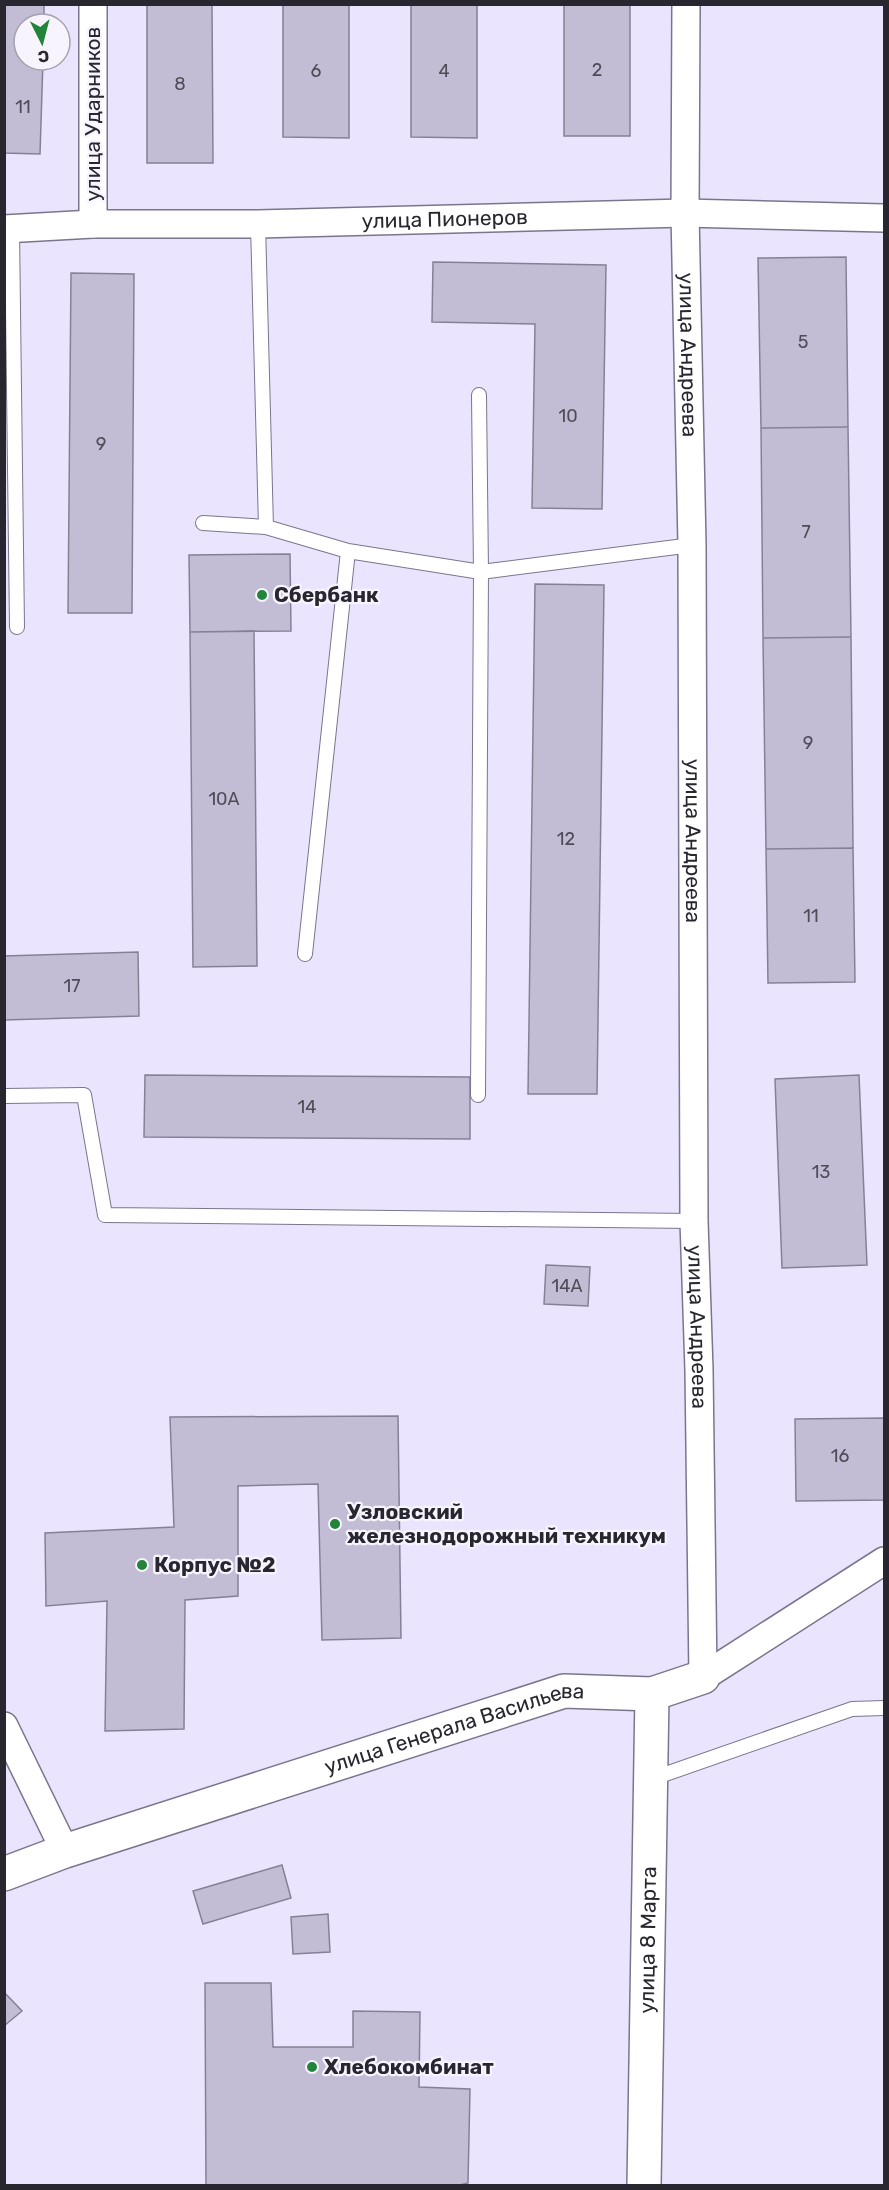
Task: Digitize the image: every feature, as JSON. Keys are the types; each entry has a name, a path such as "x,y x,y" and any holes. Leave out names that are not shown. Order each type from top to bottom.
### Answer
{"main road":[{"name":"улица Генерала Васильева","path":"4,1874 65,1851 564,1691 652,1694 703,1677"},
{"name":"улица 8 Марта","path":"644,2186 652,1694"}],"street":[{"name":"улица Ударников","path":"93,4 93,224"},
{"name":"улица Андреева","path":"686,4 684,213 692,545 694,1221 699,1370 703,1677"},
{"name":"улица Пионеров","path":"8,230 93,224 258,225 684,213 885,218"},
{"name":"улица Генерала Васильева","path":"703,1677 885,1561"},
{"path":"4,1726 65,1851"}],"lane":[{"path":"258,225 266,527"},
{"path":"8,230 17,627"},
{"path":"478,1095 482,572 479,395"},
{"path":"203,523 266,527 348,551 482,572 692,545"},
{"path":"305,954 348,551"},
{"path":"4,1096 84,1095 105,1215 694,1221"},
{"path":"651,1779 852,1709 885,1707"}],"building":[{"path":"4,4 44,4 44,12 12,12 12,72 43,72 40,154 4,153"},
{"path":"147,4 212,4 213,163 147,163"},
{"path":"283,4 349,4 349,138 283,137"},
{"path":"411,4 477,4 477,138 411,137"},
{"path":"564,4 630,4 630,136 564,136"},
{"path":"846,257 848,427 761,428 758,258"},
{"path":"433,262 606,265 602,509 532,508 535,324 432,322"},
{"path":"71,273 134,274 132,613 68,613"},
{"path":"848,427 851,637 763,638 761,428"},
{"path":"290,554 291,631 190,632 189,555"},
{"path":"535,584 604,585 597,1094 528,1094"},
{"path":"254,631 257,966 193,967 190,632"},
{"path":"851,637 853,848 766,849 763,638"},
{"path":"853,848 855,982 768,983 766,849"},
{"path":"138,952 139,1016 4,1020 4,956"},
{"path":"145,1075 470,1077 470,1139 144,1137"},
{"path":"859,1075 867,1265 782,1268 775,1079"},
{"path":"546,1265 590,1267 588,1306 544,1304"},
{"name":"Корпус №2","path":"398,1416 401,1638 322,1640 318,1484 238,1486 238,1596 185,1600 184,1729 105,1731 107,1601 46,1606 45,1533 174,1527 170,1417"},
{"path":"884,1418 884,1500 796,1501 795,1419"},
{"path":"282,1865 291,1898 203,1924 193,1891"},
{"path":"328,1914 330,1952 293,1954 291,1917"},
{"name":"Хлебокомбинат","path":"205,1983 271,1983 273,2047 353,2047 353,2011 420,2012 419,2087 470,2089 468,2183 456,2186 206,2186"},
{"path":"4,1992 22,2011 4,2026"}],"place":[{"name":"Сбербанк","path":"262,595"},
{"name":"Узловский железнодорожный техникум","path":"335,1524"},
{"name":"Корпус №2","path":"142,1565"},
{"name":"Хлебокомбинат","path":"312,2067"}]}
